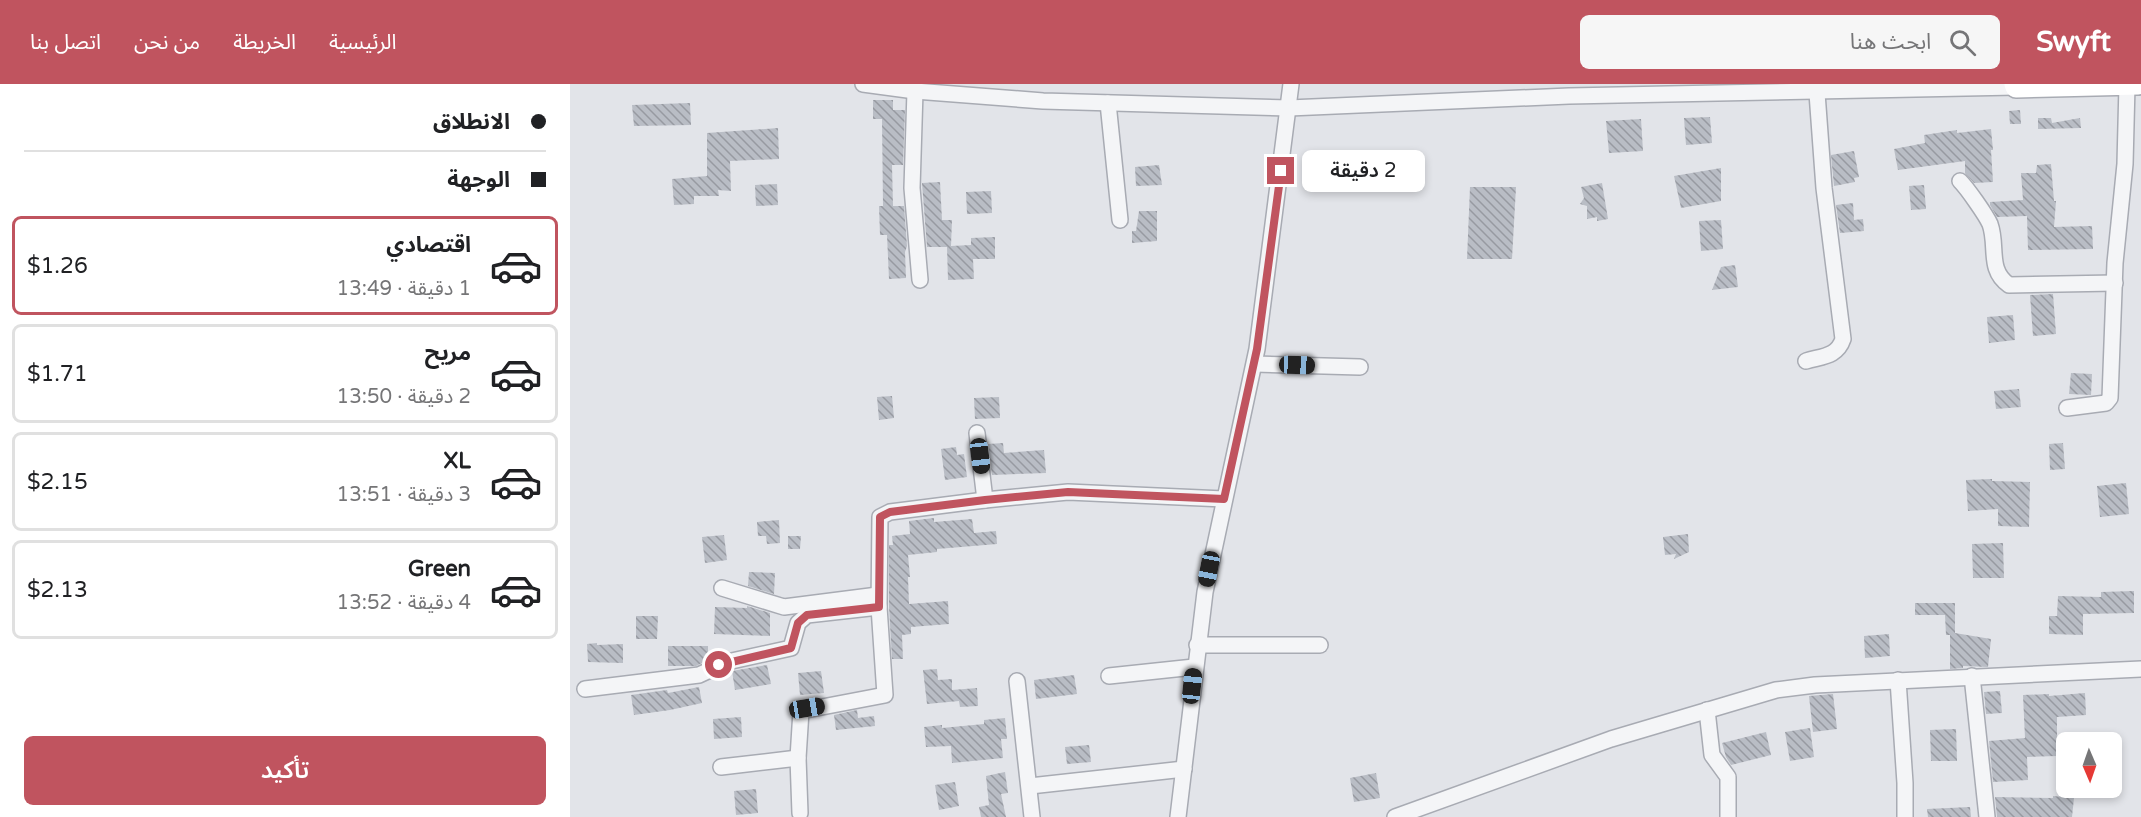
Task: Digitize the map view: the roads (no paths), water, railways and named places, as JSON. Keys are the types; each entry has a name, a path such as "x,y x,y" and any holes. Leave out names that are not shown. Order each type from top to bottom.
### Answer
{"street":[{"path":"863,84 915,91 1043,101 1289,108 1569,96 1817,93 2138,84"},
{"path":"1178,817 1194,668 1205,592 1255,364 1291,84"},
{"path":"2067,408 2106,403 2109,398 2115,282 2125,164 2127,85"},
{"path":"915,91 912,188 920,280"},
{"path":"1806,361 1834,353 1840,348 1843,339 1824,188 1817,93"},
{"path":"1108,103 1120,220"},
{"path":"1960,182 1971,192 1989,222 1996,270 2000,279 2009,285 2115,282"},
{"path":"1255,364 1360,367"},
{"path":"977,434 985,500"},
{"path":"800,813 798,758 801,711 885,695 879,601 880,517 890,512 1068,492 1224,499"},
{"path":"723,588 784,607 879,601"},
{"path":"585,689 699,675 727,662 791,648 798,623 807,615 879,601"},
{"path":"1197,645 1320,645"},
{"path":"1109,676 1194,668"},
{"path":"1395,817 1611,739 1776,690 1815,685 1899,680 2141,669"},
{"path":"1972,676 1987,817"},
{"path":"1899,680 1905,817"},
{"path":"1017,681 1032,817"},
{"path":"1707,710 1712,755 1728,777 1728,817"},
{"path":"721,767 798,758"},
{"path":"1030,786 1184,769"}]}
